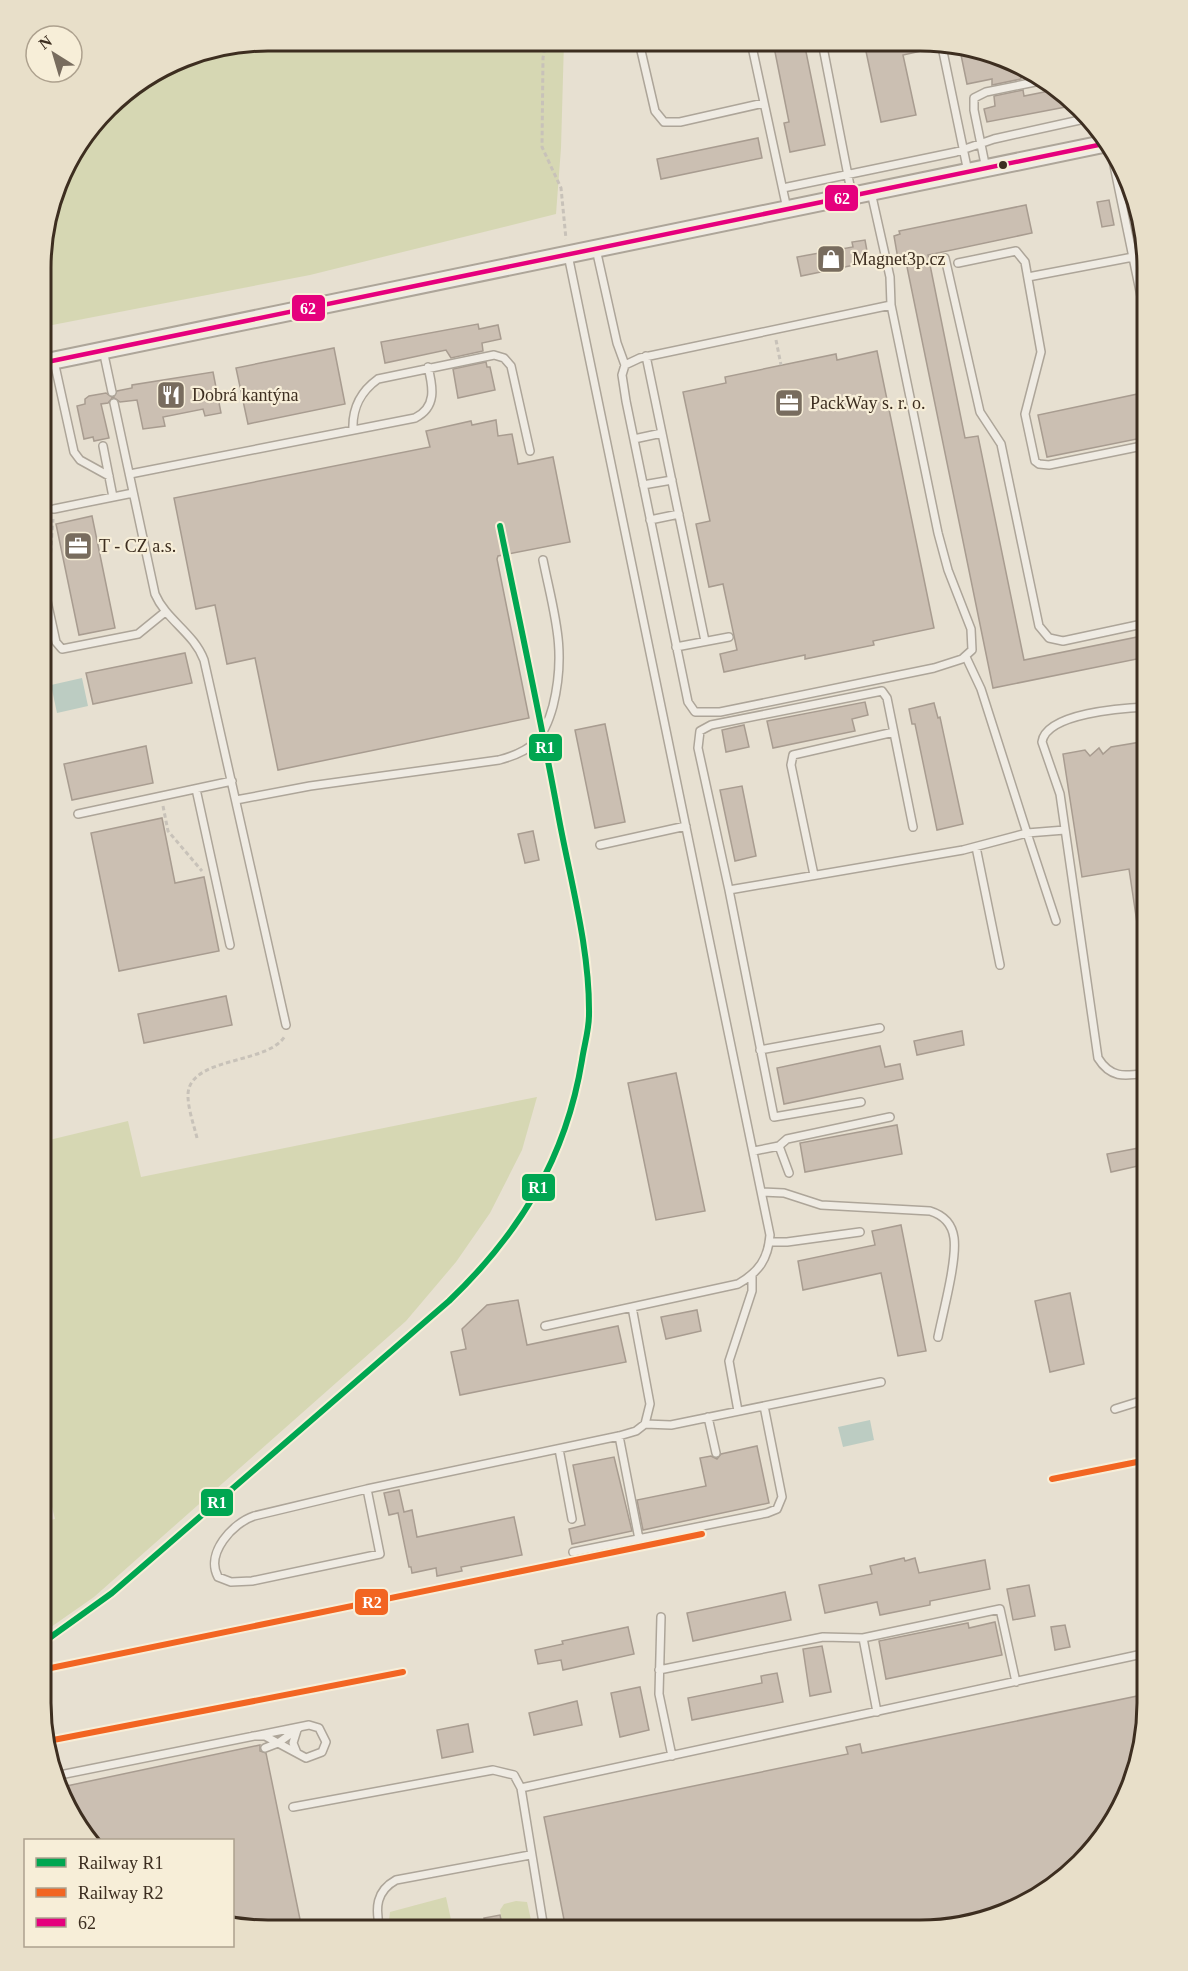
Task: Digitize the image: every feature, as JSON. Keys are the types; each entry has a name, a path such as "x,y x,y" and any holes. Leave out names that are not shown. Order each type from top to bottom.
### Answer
{"street":[{"path":"51,361 986,168 1099,147"}],"lane":[{"path":"641,51 655,111 663,122 680,122 764,104"},
{"path":"753,51 787,209"},
{"path":"824,51 852,196"},
{"path":"943,52 968,172"},
{"path":"986,168 973,104 976,96 1032,83"},
{"path":"783,188 963,149 1078,120"},
{"path":"1115,171 1137,274"},
{"path":"596,249 617,343 625,365 624,390 690,707 695,712 703,714 934,668 966,657 973,644 971,629 942,547 891,305 890,277 871,192"},
{"path":"958,263 1016,251 1023,256 1041,352 1025,414 1035,461 1049,465 1137,447"},
{"path":"544,1326 726,1287 752,1275 764,1262 769,1242 754,1151 568,255"},
{"path":"1028,277 1133,257"},
{"path":"945,258 980,412 1000,444 1039,626 1049,638 1062,640 1137,625"},
{"path":"625,365 646,356 891,305"},
{"path":"103,351 112,392"},
{"path":"353,430 357,404 368,386 388,375 489,355 500,356 509,361 530,451"},
{"path":"646,356 705,641"},
{"path":"130,474 407,420 422,414 431,403 428,367"},
{"path":"51,372 74,452 80,460 109,476"},
{"path":"114,403 152,585 165,612 201,651 285,1025"},
{"path":"634,439 662,433"},
{"path":"103,446 113,497"},
{"path":"643,486 672,480"},
{"path":"54,509 133,493"},
{"path":"650,520 679,514"},
{"path":"236,800 309,786 499,760 524,752 535,744 548,723 561,670 559,644 543,560"},
{"path":"51,619 56,642 62,650 138,634 165,612"},
{"path":"676,647 729,637"},
{"path":"966,657 981,689 1056,921"},
{"path":"861,1102 774,1117 698,748 700,731 711,724 879,691 887,698 913,827"},
{"path":"1137,708 1075,717 1054,725 1043,735 1042,749 1058,787 1098,1058 1112,1074 1137,1074"},
{"path":"813,875 791,765 793,755 894,732"},
{"path":"78,814 232,781"},
{"path":"196,789 230,945"},
{"path":"600,845 686,826"},
{"path":"729,890 976,847 1028,833 1065,830"},
{"path":"976,847 1000,965"},
{"path":"760,1050 880,1028"},
{"path":"754,1151 779,1146 796,1135 890,1117"},
{"path":"779,1146 789,1173"},
{"path":"762,1192 784,1193 821,1205 930,1211 941,1215 948,1222 954,1240 938,1337"},
{"path":"769,1242 787,1242 860,1232"},
{"path":"738,1411 729,1361 752,1291 752,1275"},
{"path":"367,1489 380,1554 252,1581 231,1582 218,1577 214,1561 220,1545 231,1531 246,1519 367,1489 636,1431 645,1424 650,1404 632,1307"},
{"path":"645,1424 671,1425 881,1382"},
{"path":"1115,1409 1137,1402"},
{"path":"573,1552 773,1512 777,1509 782,1497 764,1406"},
{"path":"708,1417 716,1453"},
{"path":"619,1436 639,1539"},
{"path":"559,1449 572,1518"},
{"path":"658,1670 823,1637 863,1638 1000,1609 1016,1682"},
{"path":"661,1617 658,1694 672,1756"},
{"path":"863,1638 877,1712"},
{"path":"521,1788 1137,1655"},
{"path":"265,1748 278,1743 301,1727"},
{"path":"301,1727 293,1743 301,1756"},
{"path":"63,1774 253,1736 301,1727 319,1728 326,1742 317,1756 301,1756 265,1736 253,1736"},
{"path":"293,1807 493,1770 514,1775 521,1788 542,1920"},
{"path":"379,1920 378,1900 381,1891 396,1880 530,1855"}],"path":[{"path":"544,51 542,147 561,188 568,255"},
{"path":"774,329 781,365"},
{"path":"51,548 54,509"},
{"path":"160,796 168,831 209,878 215,877"},
{"path":"197,1138 189,1087 202,1074 279,1044 284,1038 285,1025"}],"green space":[{"path":"254,51 564,51 561,148 556,214 310,275 51,325 51,254 55,226 73,172 96,136 125,105 172,73 212,58"},
{"path":"537,1097 522,1150 490,1213 456,1262 406,1321 94,1597 51,1627 51,1520 55,1519 51,1503 51,1140 128,1121 141,1177"},
{"path":"446,1897 451,1920 389,1920 390,1912"},
{"path":"516,1901 527,1902 531,1920 502,1920 500,1910 504,1904"}],"shaded area":[{"path":"82,678 88,706 57,713 51,685"},
{"path":"870,1420 874,1440 843,1447 838,1427"}],"building":[{"path":"775,51 806,51 825,145 790,152 784,123 789,122"},
{"path":"866,51 921,51 903,55 916,115 881,122"},
{"path":"961,55 1016,73 1021,79 992,85 992,79 967,84"},
{"path":"1023,90 1024,96 1046,92 1065,107 987,122 984,109 995,106 994,96"},
{"path":"758,138 762,158 661,179 657,159"},
{"path":"1109,200 1114,225 1102,227 1097,202"},
{"path":"1026,205 1032,233 928,255 965,438 978,436 1024,660 1137,637 1137,659 993,688 905,257 898,259 894,236 900,234 899,231"},
{"path":"865,240 869,262 801,276 797,257 853,247 852,242"},
{"path":"478,324 479,329 498,325 501,339 482,343 483,351 451,358 446,350 385,363 381,342"},
{"path":"334,348 345,404 248,424 236,368"},
{"path":"877,351 934,628 873,641 874,645 805,659 805,655 724,672 720,654 737,650 723,584 709,587 696,524 710,521 683,392 726,383 725,377 836,354 837,360"},
{"path":"486,362 487,367 490,367 495,390 458,398 453,369"},
{"path":"213,372 221,413 205,416 203,409 163,417 165,426 143,429 137,400 120,402 113,397 117,391 132,388 132,385"},
{"path":"106,393 112,398 108,403 101,404 109,438 94,441 93,437 84,439 77,406 85,404 85,399 89,396"},
{"path":"1137,394 1137,439 1047,457 1038,415"},
{"path":"496,420 498,436 512,434 518,464 553,457 570,542 498,556 497,559 529,718 278,770 255,658 227,664 215,605 196,609 174,498 430,447 426,431 471,421 472,425"},
{"path":"92,516 115,628 79,635 56,524"},
{"path":"185,653 192,683 93,704 86,673"},
{"path":"865,702 868,715 852,719 855,731 773,748 767,721"},
{"path":"934,703 938,718 940,717 963,824 937,830 915,724 912,724 909,709"},
{"path":"605,724 625,822 595,828 575,730"},
{"path":"744,725 749,747 726,752 722,730"},
{"path":"1137,743 1137,923 1129,869 1082,877 1063,754 1085,750 1090,756 1099,748 1103,754 1111,747"},
{"path":"146,746 153,783 72,800 64,764"},
{"path":"742,786 756,856 735,861 720,790"},
{"path":"162,818 175,883 204,877 219,951 119,971 91,833"},
{"path":"533,831 539,860 525,863 518,834"},
{"path":"226,996 232,1025 144,1043 138,1014"},
{"path":"962,1031 964,1045 917,1055 914,1041"},
{"path":"880,1046 885,1067 900,1064 903,1079 784,1104 777,1068"},
{"path":"676,1073 705,1211 656,1220 628,1083"},
{"path":"897,1125 902,1154 805,1172 800,1143"},
{"path":"1137,1148 1137,1166 1111,1172 1107,1154"},
{"path":"901,1225 926,1351 898,1356 881,1273 803,1290 798,1261 875,1245 872,1231"},
{"path":"1070,1293 1084,1364 1050,1372 1035,1301"},
{"path":"518,1300 527,1345 618,1326 626,1362 460,1395 451,1352 466,1349 462,1329 487,1305"},
{"path":"697,1310 701,1331 666,1339 661,1317"},
{"path":"757,1446 769,1503 643,1530 637,1500 706,1486 700,1458 711,1456 717,1459 721,1454"},
{"path":"614,1457 632,1531 572,1544 569,1529 585,1525 573,1465"},
{"path":"399,1490 404,1512 412,1510 417,1537 514,1517 522,1555 461,1567 462,1571 437,1576 436,1568 412,1573 398,1513 389,1515 384,1493"},
{"path":"904,1558 905,1561 915,1558 919,1573 985,1560 990,1589 930,1601 930,1605 880,1615 877,1602 825,1613 819,1585 872,1574 870,1566"},
{"path":"1029,1585 1035,1616 1013,1620 1007,1589"},
{"path":"785,1592 791,1620 693,1641 687,1613"},
{"path":"995,1622 1002,1655 886,1679 879,1641 968,1623 969,1628"},
{"path":"1065,1625 1070,1647 1055,1650 1051,1627"},
{"path":"628,1627 634,1654 563,1670 561,1660 538,1664 535,1650 563,1644 562,1641"},
{"path":"822,1646 831,1692 810,1696 803,1649"},
{"path":"777,1673 783,1702 692,1720 688,1698 762,1683 761,1676"},
{"path":"640,1687 649,1730 620,1737 611,1693"},
{"path":"1137,1696 1137,1717 1130,1759 1108,1811 1083,1846 1063,1866 1016,1898 976,1913 934,1920 564,1920 544,1817 848,1754 846,1747 860,1744 862,1753"},
{"path":"577,1701 582,1725 534,1735 529,1713"},
{"path":"468,1724 473,1752 442,1758 437,1730"},
{"path":"260,1745 260,1751 266,1753 300,1920 254,1920 234,1917 234,1839 99,1839 80,1811 68,1786"},
{"path":"500,1915 501,1920 485,1920 484,1918"}],"rail line":[{"name":"R1","path":"51,1637 112,1593 449,1301 474,1275 518,1221 552,1161 575,1096 588,1026 586,966 579,917 500,526"},
{"name":"R2","path":"1052,1479 1137,1462"},
{"name":"R2","path":"51,1668 702,1534"},
{"name":"R2","path":"54,1740 403,1672"}],"transit line":[{"name":"62","path":"51,361 1098,145"}],"place":[{"name":"Magnet3p.cz","path":"831,259"},
{"name":"Dobrá kantýna","path":"171,395"},
{"name":"PackWay s. r. o.","path":"789,403"},
{"name":"T - CZ a.s.","path":"78,546"}]}
